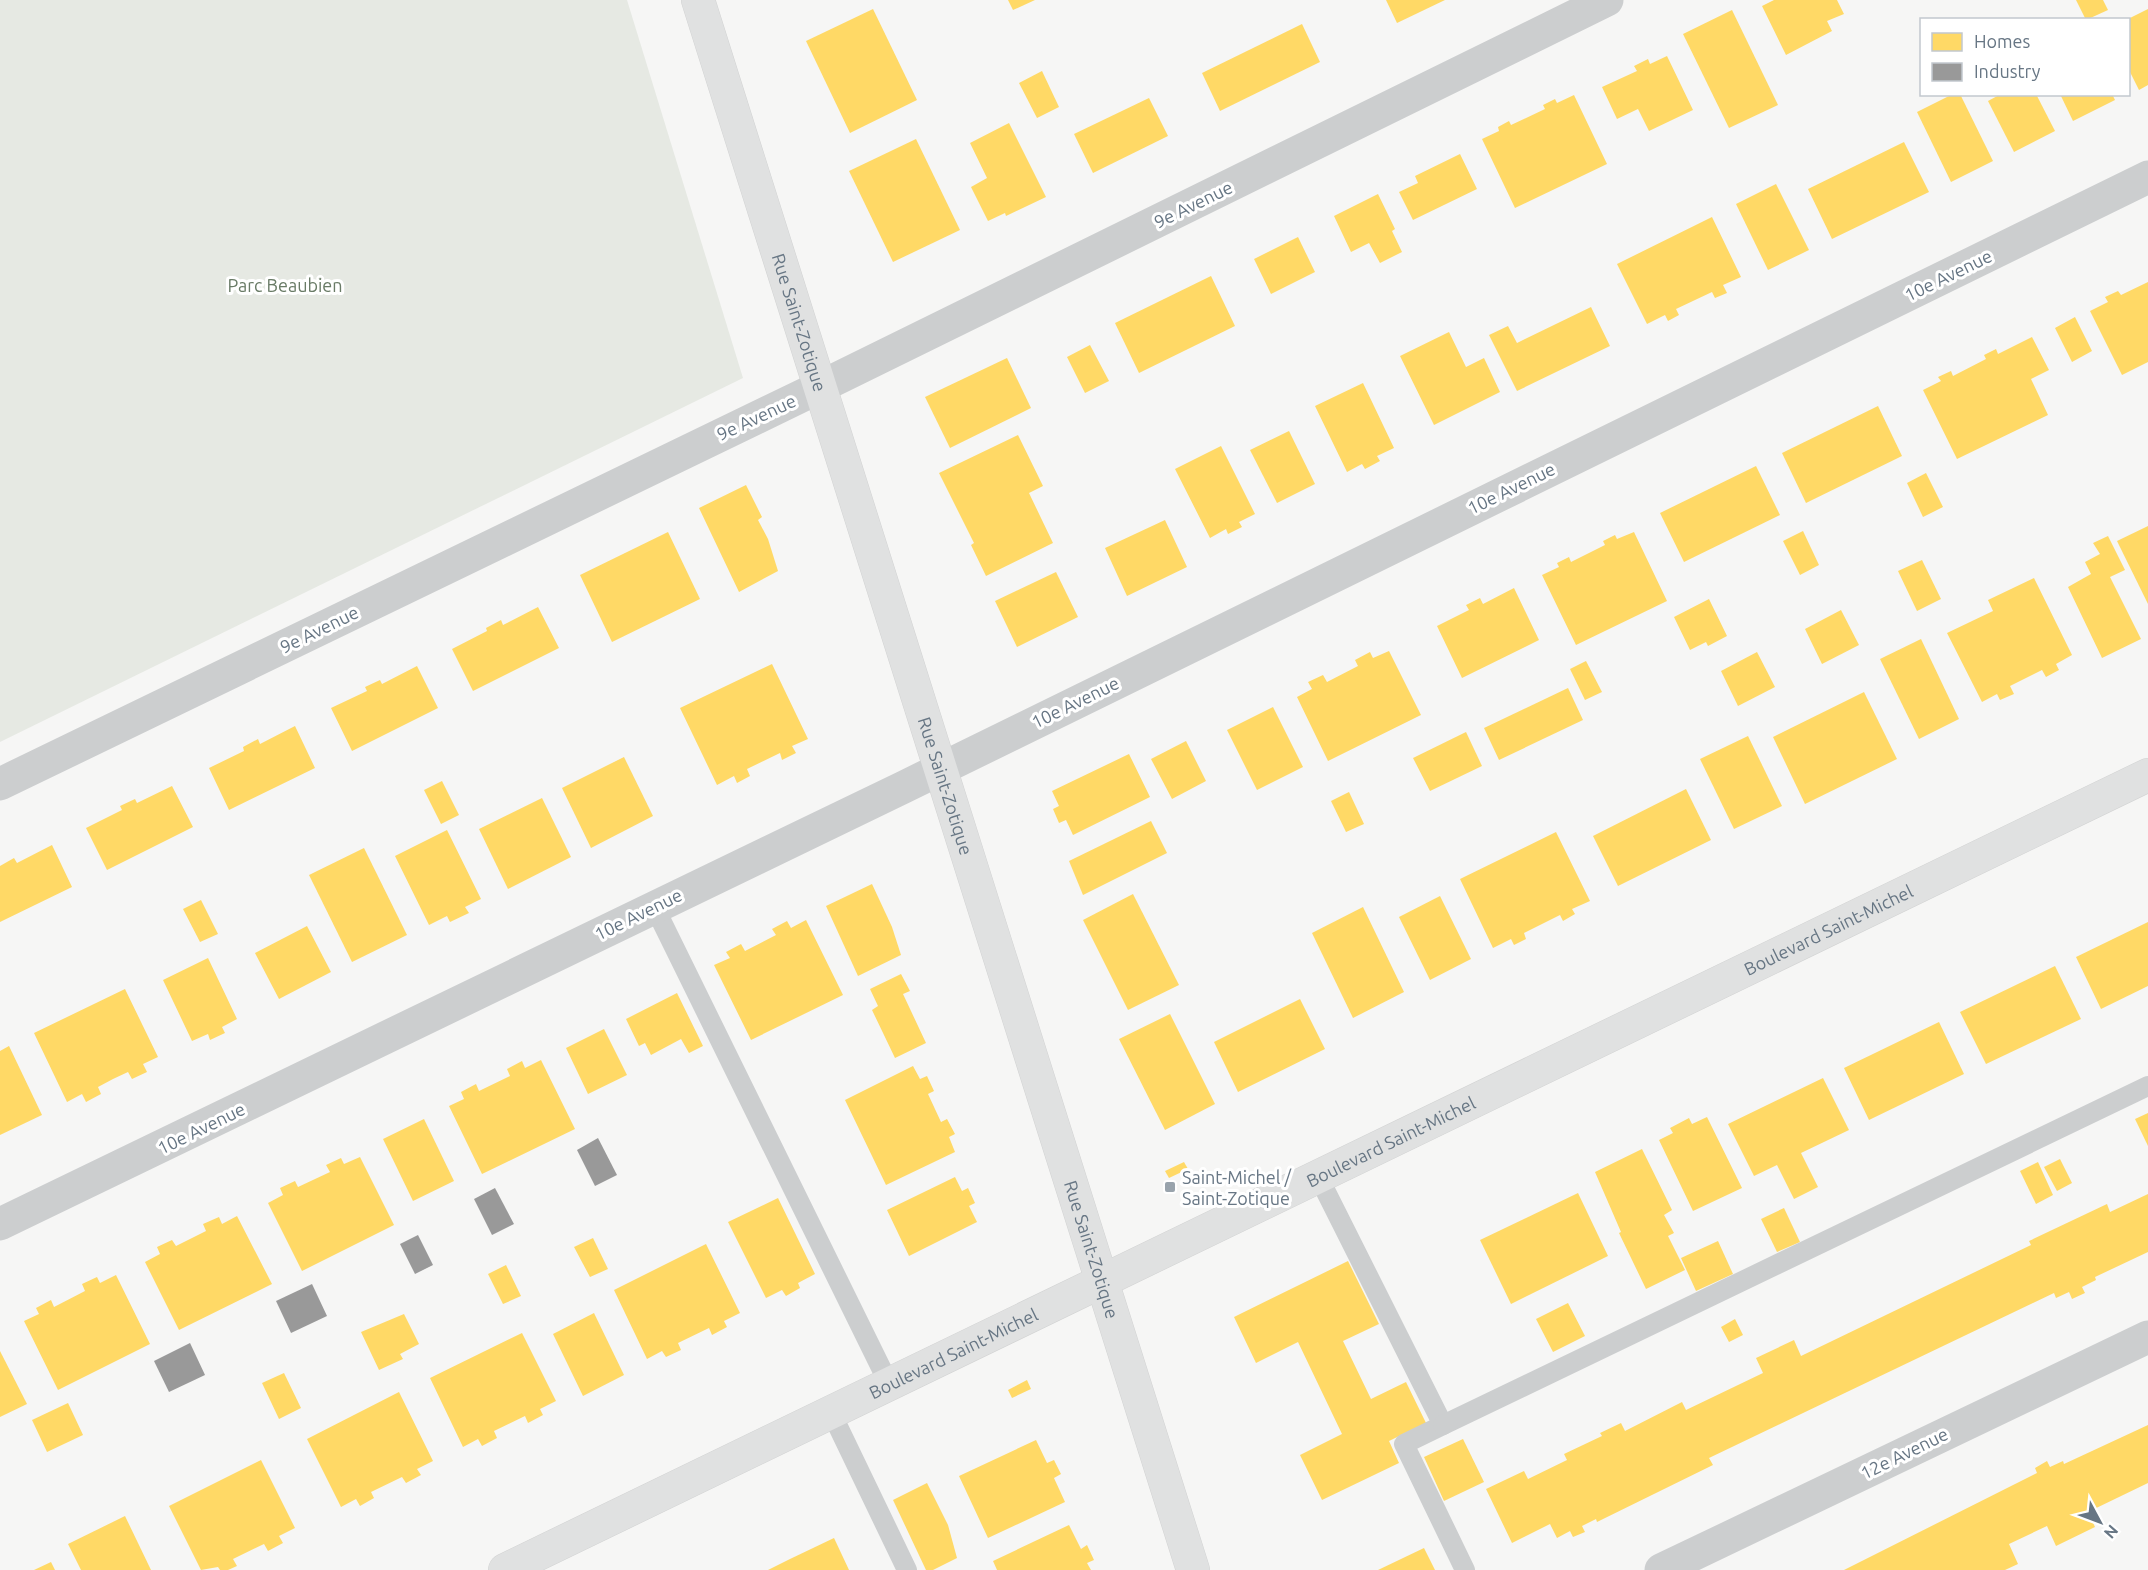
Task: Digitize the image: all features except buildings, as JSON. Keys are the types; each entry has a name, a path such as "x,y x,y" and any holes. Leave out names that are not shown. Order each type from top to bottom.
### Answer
{"main road":[{"name":"Rue Saint-Zotique","path":"704,2 820,387 1193,1570"},
{"name":"Boulevard Saint-Michel","path":"505,1570 2148,775"}],"street":[{"name":"9e Avenue","path":"0,784 820,387 1607,0"},
{"name":"10e Avenue","path":"0,1224 940,768 2148,177"},
{"name":"12e Avenue","path":"1661,1570 2148,1337"}],"lane":[{"path":"654,906 889,1384"},
{"path":"1465,1570 1404,1444 2148,1086"},
{"path":"1318,1176 1443,1425"},
{"path":"831,1412 907,1570"}],"green space":[{"name":"Parc Beaubien","path":"0,0 627,0 743,378 0,742"}],"place":[{"name":"Saint-Michel / Saint-Zotique","path":"1170,1187"}]}
